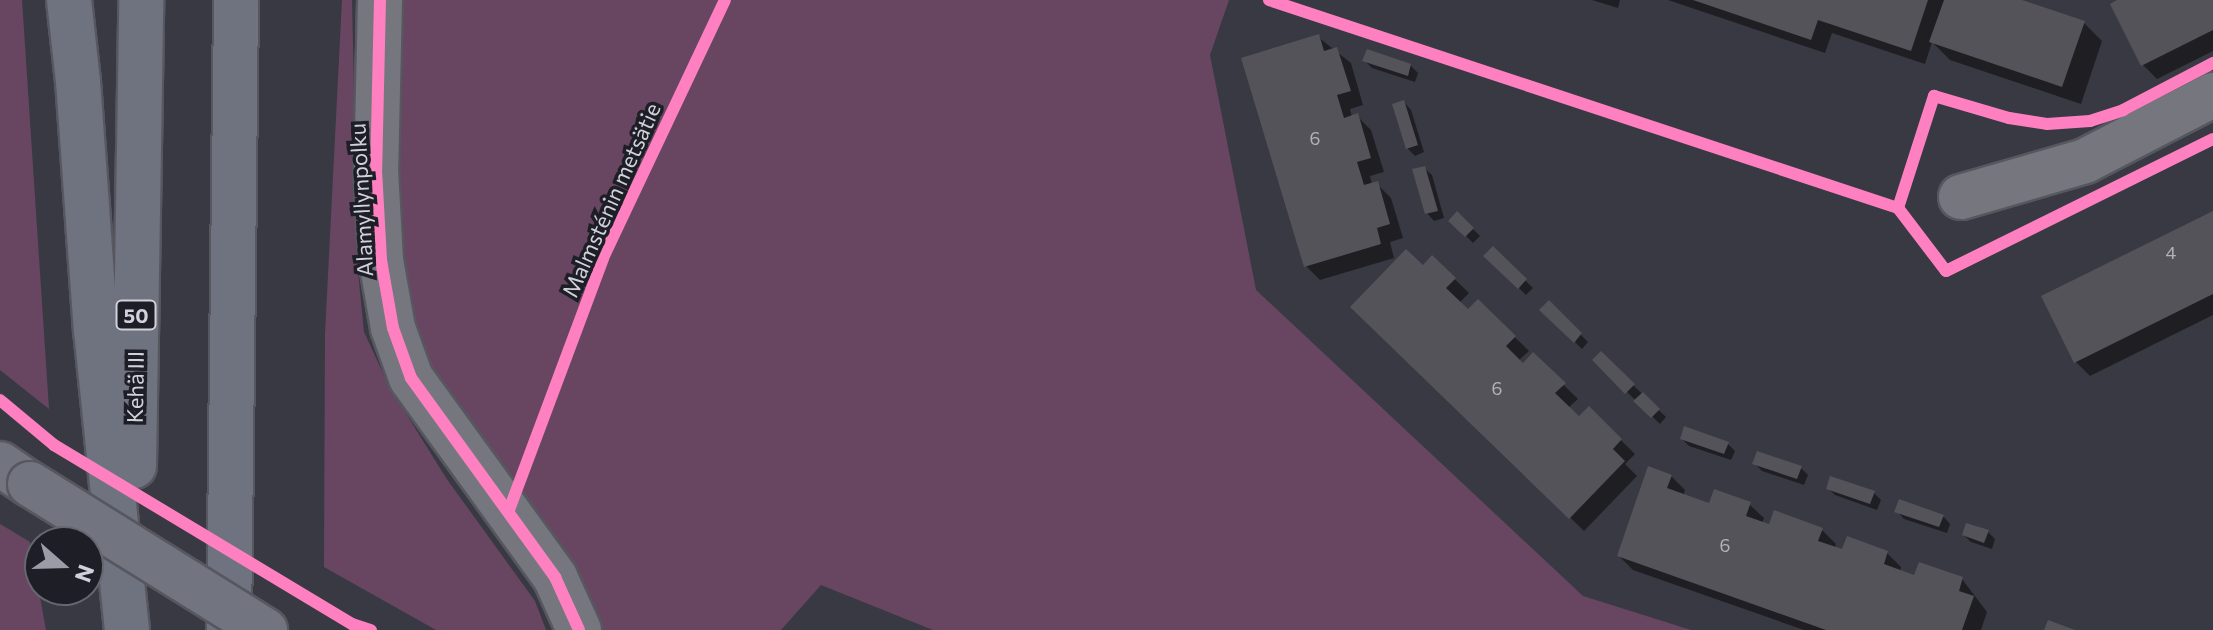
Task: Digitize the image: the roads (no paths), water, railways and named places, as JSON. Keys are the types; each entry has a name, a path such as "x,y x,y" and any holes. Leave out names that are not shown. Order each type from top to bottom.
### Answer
{"highway":[{"path":"69,0 96,330 129,630"},
{"name":"Kehä III","path":"129,630 141,0"},
{"path":"229,630 236,0"}],"main road":[{"path":"15,474 265,630"}],"street":[{"name":"Alamyllynpolku","path":"380,0 376,170 381,260 393,328 411,378 555,577 579,630"},
{"path":"1961,197 2085,161 2213,95"}]}
